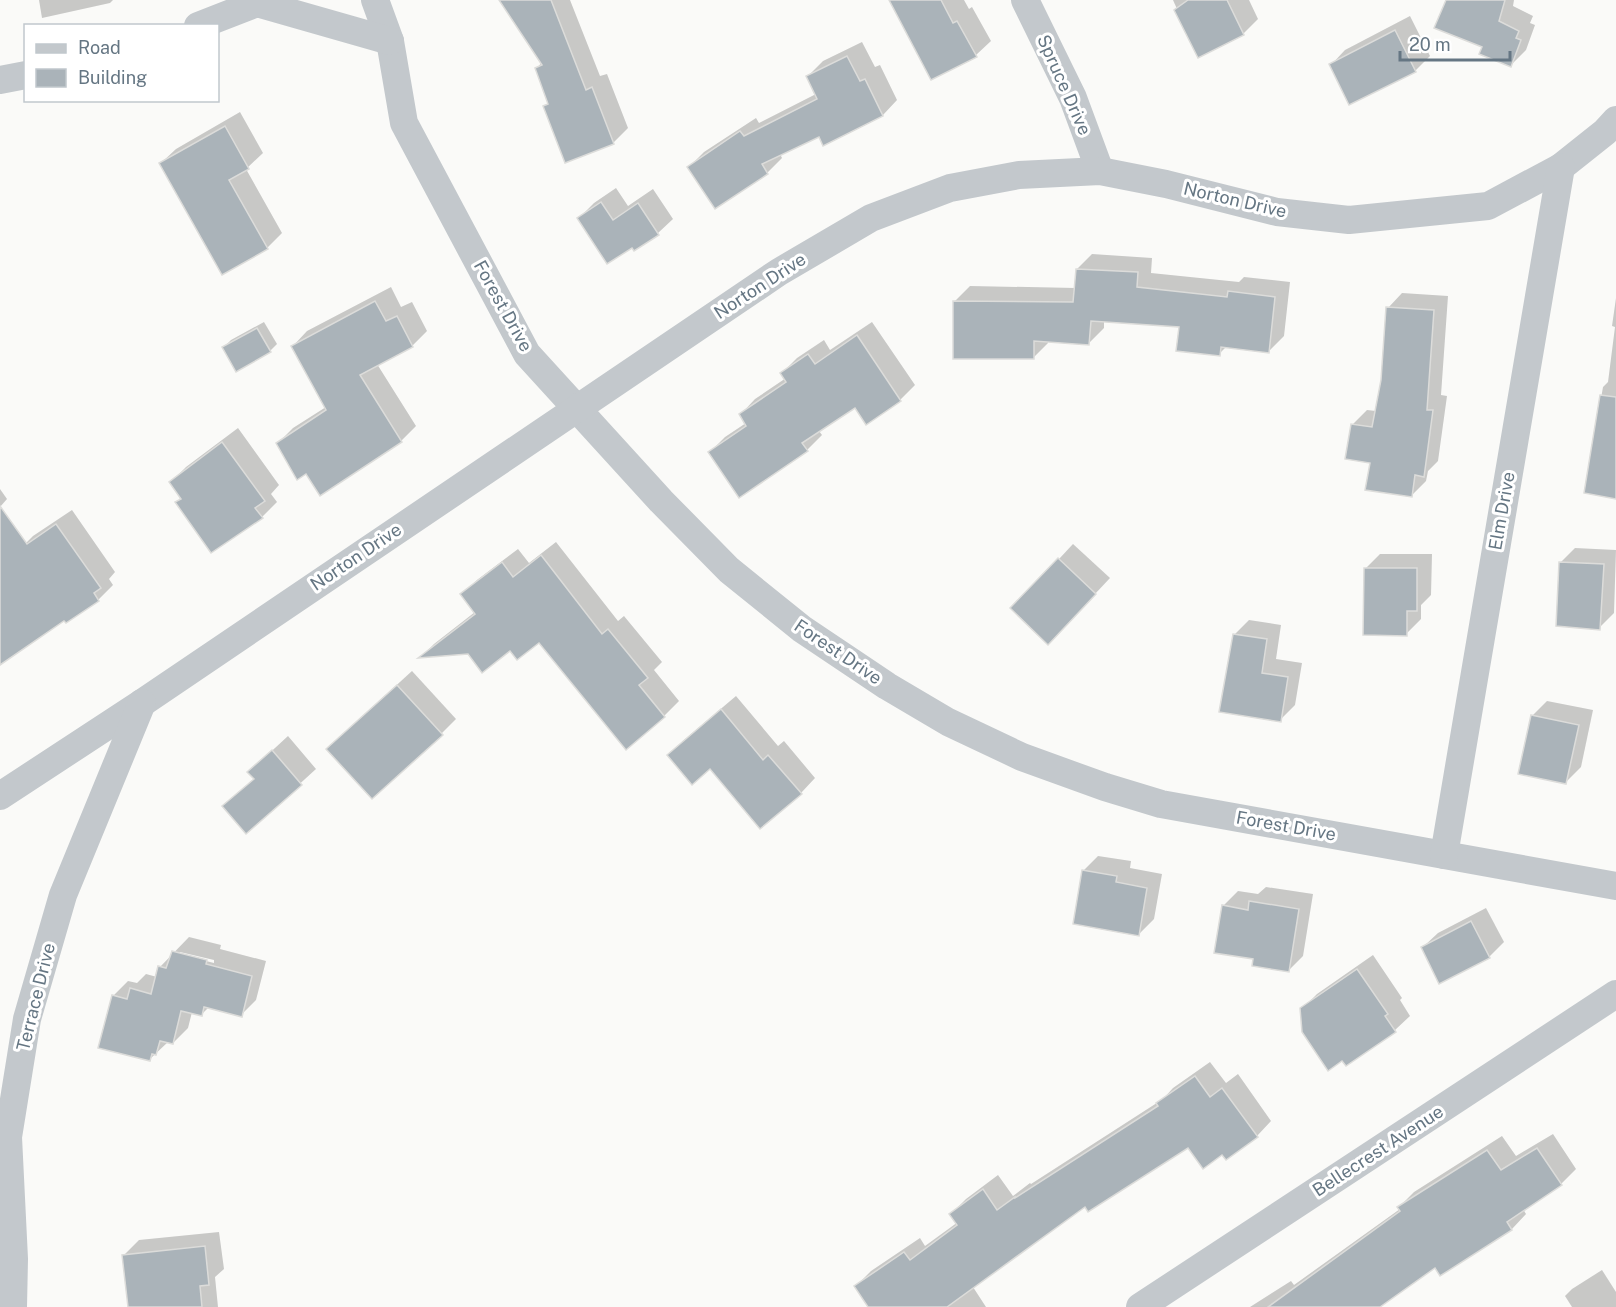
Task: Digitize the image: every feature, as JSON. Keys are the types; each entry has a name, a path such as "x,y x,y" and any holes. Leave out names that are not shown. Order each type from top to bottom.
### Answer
{"street":[{"name":"Forest Drive","path":"375,0 390,41 404,123 527,354 661,501 729,570 802,629 887,686 948,722 1022,757 1105,787 1161,804 1616,886"},
{"name":"Spruce Drive","path":"1025,0 1073,98 1100,171"},
{"path":"203,24 257,2 390,41"},
{"path":"0,80 24,75"},
{"name":"Norton Drive","path":"0,796 142,703 778,272 871,219 950,188 1019,175 1100,171 1166,184 1277,212 1349,220 1488,206 1560,167 1605,132 1616,120"},
{"name":"Elm Drive","path":"1444,855 1560,167"},
{"name":"Terrace Drive","path":"13,1307 14,1259 8,1137 27,1019 63,895 142,703"},
{"name":"Bellecrest Avenue","path":"1140,1307 1616,994"}],"building":[{"path":"499,0 551,0 586,90 592,87 614,144 565,163 543,106 548,104 535,68 542,65"},
{"path":"889,0 941,0 953,23 957,21 977,57 931,80"},
{"path":"1188,0 1227,0 1244,35 1198,58 1174,10"},
{"path":"1446,0 1505,0 1499,21 1519,31 1516,38 1521,40 1511,67 1479,54 1482,47 1434,28"},
{"path":"1395,30 1416,72 1349,105 1329,64"},
{"path":"847,56 860,81 865,79 883,116 823,146 819,137 762,164 768,174 715,209 687,167 740,131 744,136 817,99 806,76"},
{"path":"225,126 249,169 229,180 268,249 222,275 159,163"},
{"path":"601,202 613,220 638,203 659,235 607,264 577,218"},
{"path":"1076,269 1138,272 1137,287 1227,297 1228,291 1275,297 1269,353 1221,347 1220,356 1176,351 1179,327 1091,321 1089,345 1034,341 1034,359 953,359 953,301 1073,302"},
{"path":"375,301 386,321 397,316 413,347 360,375 402,442 320,496 306,474 297,480 276,443 326,410 291,346"},
{"path":"1386,307 1434,310 1427,410 1433,410 1424,477 1415,475 1412,497 1365,490 1370,463 1345,459 1351,424 1372,427 1381,380"},
{"path":"257,328 271,352 236,372 222,347"},
{"path":"857,335 901,401 866,425 855,408 802,443 808,451 739,498 708,452 746,426 739,414 786,382 780,373 808,354 815,364"},
{"path":"1600,395 1616,397 1616,499 1584,493"},
{"path":"222,442 265,501 255,508 263,518 211,553 175,502 181,499 169,482"},
{"path":"0,506 27,544 56,524 101,588 94,593 99,601 66,623 64,621 0,665"},
{"path":"541,555 602,634 608,629 648,678 639,685 665,717 626,750 539,643 517,660 510,651 482,673 468,654 418,658 475,614 460,594 502,562 513,577"},
{"path":"1058,558 1096,594 1048,645 1010,608"},
{"path":"1559,562 1604,564 1600,630 1556,626"},
{"path":"1364,568 1417,568 1417,611 1407,611 1407,636 1363,635"},
{"path":"1233,634 1267,639 1262,673 1288,677 1281,722 1219,712"},
{"path":"397,685 443,735 372,799 326,749"},
{"path":"721,709 763,760 768,755 802,794 760,829 710,769 692,785 667,755"},
{"path":"1531,715 1579,725 1566,784 1518,774"},
{"path":"272,750 302,785 246,834 222,806 254,779 247,772"},
{"path":"1082,870 1117,876 1116,882 1147,888 1139,936 1073,924"},
{"path":"1249,901 1299,909 1289,972 1252,966 1253,959 1214,953 1222,905 1248,910"},
{"path":"1471,921 1490,958 1439,984 1421,947"},
{"path":"172,951 207,960 206,964 252,976 242,1017 204,1007 202,1016 181,1011 173,1044 160,1041 156,1055 152,1054 150,1061 98,1048 112,995 127,999 130,988 151,994 158,966 166,968"},
{"path":"1357,969 1388,1014 1385,1016 1396,1032 1346,1066 1342,1061 1328,1071 1302,1032 1300,1008"},
{"path":"1195,1076 1210,1097 1222,1088 1258,1137 1226,1160 1222,1155 1203,1169 1188,1148 1088,1212 1085,1207 947,1307 868,1307 854,1286 904,1252 910,1260 957,1225 949,1214 983,1189 997,1210 1158,1106 1156,1103"},
{"path":"1537,1148 1562,1185 1507,1222 1512,1230 1440,1276 1435,1268 1380,1307 1268,1307 1400,1211 1397,1207 1487,1150 1501,1170"},
{"path":"205,1246 209,1285 200,1286 202,1307 128,1307 122,1255"}]}
